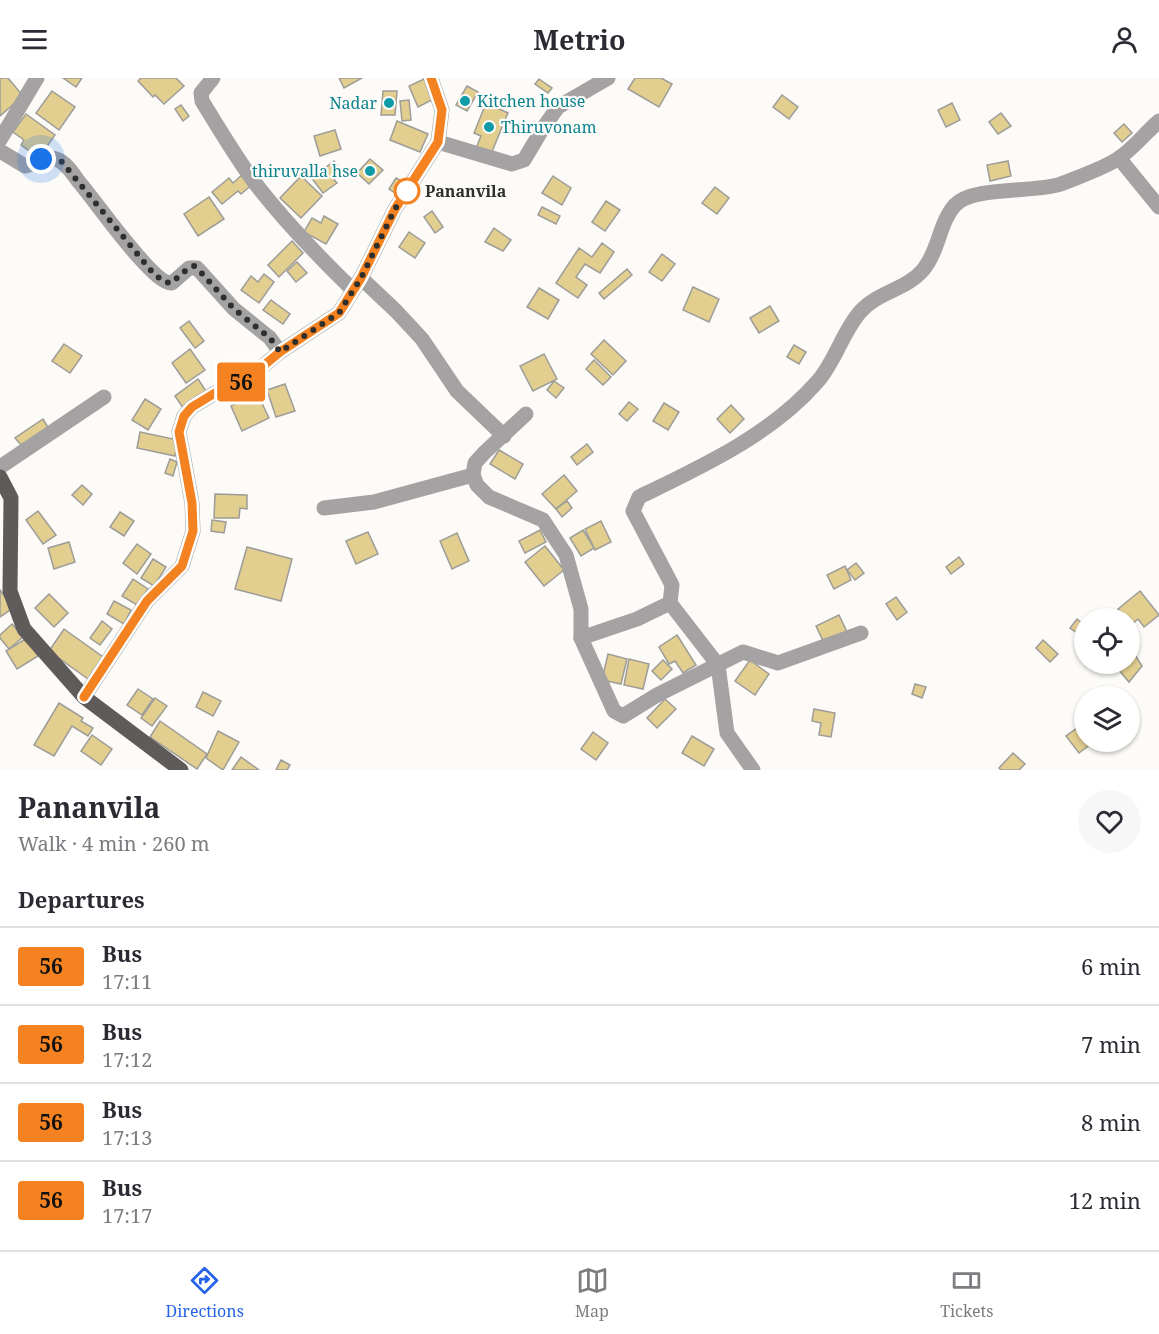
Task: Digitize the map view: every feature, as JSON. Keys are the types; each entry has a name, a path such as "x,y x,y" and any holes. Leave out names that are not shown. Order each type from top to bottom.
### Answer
{"main road":[{"path":"0,477 10,498 10,591 24,628 84,697 181,770"}],"street":[{"path":"0,140 37,78"},
{"path":"213,78 201,93 202,101 253,180 283,216 357,284 396,311 422,339 457,391 504,436"},
{"path":"84,697 147,601 182,566 193,531 192,503 179,432 184,416 192,407 215,393 231,388 251,376 280,352 339,313 357,284 395,209 438,142 442,110 431,78"},
{"path":"438,142 512,164 524,160 558,108 608,78"},
{"path":"753,770 727,734 718,665 670,603 672,585 633,511 639,497 723,456 793,406 819,381 844,332 860,311 871,301 912,281 924,269 936,250 944,226 955,205 972,194 1058,185 1119,158 1159,121"},
{"path":"0,151 25,166 47,158 62,162 160,280 172,283 194,266 234,309 270,338 280,352"},
{"path":"1119,158 1159,207"},
{"path":"0,467 104,397"},
{"path":"526,414 476,463 474,475 477,486 489,497 543,520 566,555 581,609 581,638 614,711 623,716 743,652 777,663 861,633"},
{"path":"324,508 374,502 474,475"},
{"path":"581,638 637,619 670,603"}],"building":[{"path":"0,78 8,78 23,96 0,116"},
{"path":"63,78 82,78 76,87"},
{"path":"141,78 176,78 184,86 164,104 155,95 153,97 138,81"},
{"path":"339,78 362,78 344,88"},
{"path":"635,78 661,78 672,84 659,107 628,89"},
{"path":"424,79 434,99 418,107 409,86"},
{"path":"539,79 552,88 548,93 535,84"},
{"name":"Kitchen house","path":"467,86 478,92 467,111 456,105"},
{"path":"52,91 75,107 59,130 36,113"},
{"name":"Nadar","path":"383,91 397,91 395,115 381,115"},
{"path":"782,95 798,107 789,119 773,107"},
{"path":"409,100 411,120 402,121 400,101"},
{"name":"Thiruvonam","path":"486,103 508,113 491,154 476,148 481,136 474,133"},
{"path":"952,103 960,120 946,127 938,110"},
{"path":"181,105 189,116 183,121 175,109"},
{"path":"1001,113 1011,126 998,134 989,122"},
{"path":"26,114 55,135 39,158 21,145 24,140 13,132"},
{"path":"397,121 428,134 420,152 390,140"},
{"path":"1124,124 1132,133 1122,142 1114,133"},
{"path":"335,130 341,149 320,156 314,136"},
{"name":"thiruvalla hse","path":"370,159 383,170 369,184 357,173"},
{"path":"334,161 343,173 334,180 337,183 323,193 307,172 316,166 321,171"},
{"path":"1008,161 1011,176 990,181 987,165"},
{"path":"244,173 253,184 241,194 238,191 222,204 212,192 229,178 233,183"},
{"path":"301,176 322,196 301,218 280,198"},
{"path":"553,176 571,188 562,205 542,193"},
{"path":"396,178 405,183 398,195 389,189"},
{"path":"715,187 729,198 717,214 702,203"},
{"path":"209,197 224,219 198,236 184,214"},
{"path":"606,201 620,210 605,231 592,222"},
{"path":"542,207 560,216 556,224 538,215"},
{"path":"432,211 443,227 435,233 424,217"},
{"path":"324,216 338,224 326,244 304,232 312,218 321,223"},
{"path":"494,228 511,240 503,251 485,242"},
{"path":"409,232 425,243 415,258 399,247"},
{"path":"292,241 303,253 279,277 268,265"},
{"path":"602,243 614,252 600,273 585,264 576,277 587,285 578,298 556,283 579,248 592,257"},
{"path":"662,254 675,264 662,281 649,272"},
{"path":"297,262 307,273 296,282 287,271"},
{"path":"627,269 632,275 604,299 599,293"},
{"path":"264,274 274,282 259,303 241,290 251,276 258,282"},
{"path":"693,287 719,299 709,322 683,310"},
{"path":"539,288 559,300 548,319 527,307"},
{"path":"271,300 290,314 283,324 263,310"},
{"path":"770,306 779,321 759,333 750,318"},
{"path":"189,321 204,341 195,348 180,328"},
{"path":"604,340 626,361 613,375 591,354"},
{"path":"64,344 82,356 70,373 52,361"},
{"path":"794,345 806,352 799,364 787,357"},
{"path":"190,349 205,370 186,383 172,363"},
{"path":"544,354 557,379 533,391 520,366"},
{"path":"594,360 611,377 603,385 586,369"},
{"path":"198,379 206,391 183,408 175,396"},
{"path":"554,381 564,388 556,398 547,390"},
{"path":"285,384 295,411 276,417 267,390"},
{"path":"257,393 269,418 242,431 231,406"},
{"path":"145,399 161,409 148,430 132,420"},
{"path":"629,402 638,409 627,421 619,414"},
{"path":"664,403 679,412 668,430 653,421"},
{"path":"731,405 744,419 730,433 717,419"},
{"path":"43,419 49,429 22,446 15,438"},
{"path":"140,432 178,440 175,456 137,448"},
{"path":"587,444 593,452 577,465 571,457"},
{"path":"499,450 523,464 515,479 490,464"},
{"path":"170,459 177,462 173,476 165,473"},
{"path":"564,475 577,491 556,509 542,494"},
{"path":"82,485 92,494 83,505 72,495"},
{"path":"215,494 247,495 247,509 240,508 239,518 214,518"},
{"path":"567,501 572,508 562,517 556,509"},
{"path":"38,511 56,535 43,544 26,520"},
{"path":"120,512 134,521 124,536 110,527"},
{"path":"212,520 226,522 224,533 211,531"},
{"path":"601,521 611,542 595,550 585,529"},
{"path":"540,530 546,542 525,553 519,541"},
{"path":"583,530 594,548 581,556 570,538"},
{"path":"368,532 378,554 356,564 346,541"},
{"path":"457,533 469,561 452,569 440,541"},
{"path":"69,542 75,562 54,569 48,548"},
{"path":"137,544 151,554 137,574 123,563"},
{"path":"545,546 564,570 544,586 525,562"},
{"path":"247,547 292,559 281,601 235,589"},
{"path":"959,557 964,564 951,574 946,567"},
{"path":"153,559 166,567 154,586 141,578"},
{"path":"856,563 864,573 855,580 847,570"},
{"path":"845,566 851,580 834,589 827,575"},
{"path":"133,579 148,589 137,605 122,596"},
{"path":"0,590 13,608 0,617"},
{"path":"1140,591 1159,615 1144,627 1140,622 1140,608 1119,608"},
{"path":"49,594 68,613 54,627 35,608"},
{"path":"896,597 907,612 897,620 886,604"},
{"path":"114,601 131,610 124,624 107,614"},
{"path":"839,615 847,632 824,643 816,626"},
{"path":"102,621 112,629 100,645 90,638"},
{"path":"12,624 23,637 9,649 0,635"},
{"path":"64,629 103,657 88,679 49,651"},
{"path":"677,635 696,665 683,673 675,661 669,664 659,647"},
{"path":"27,638 38,656 17,669 6,651"},
{"path":"1043,640 1058,654 1050,662 1036,648"},
{"path":"608,654 627,659 621,684 602,680"},
{"path":"629,659 649,664 643,689 624,685"},
{"path":"663,660 672,669 661,680 652,671"},
{"path":"750,660 769,674 755,695 735,681"},
{"path":"1122,674 1136,674 1129,682"},
{"path":"915,684 926,687 922,698 912,694"},
{"path":"138,689 153,699 142,715 127,705"},
{"path":"203,692 221,701 213,716 196,707"},
{"path":"155,698 167,706 152,726 141,718"},
{"path":"665,699 676,709 657,728 647,718"},
{"path":"59,703 83,718 81,721 93,728 88,736 72,726 54,756 34,745"},
{"path":"814,709 835,713 831,737 819,735 821,723 812,721"},
{"path":"160,721 207,754 197,769 150,737"},
{"path":"1074,730 1074,746 1066,736"},
{"path":"218,731 239,742 223,770 206,758"},
{"path":"593,732 608,743 596,760 581,749"},
{"path":"92,735 112,749 101,765 81,751"},
{"path":"692,736 714,749 704,766 682,753"},
{"path":"1013,753 1025,764 1019,770 1001,770 999,768"},
{"path":"241,757 259,770 232,770"},
{"path":"281,760 290,765 287,770 276,770"}],"bus line":[{"name":"56","path":"84,697 147,601 182,566 193,531 192,503 179,432 184,416 192,407 215,393 231,388 251,376 280,352 339,313 361,278 395,209 438,142 442,110 431,78"}],"place":[{"name":"Kitchen house","path":"465,101"},
{"name":"Nadar","path":"389,103"},
{"name":"Thiruvonam","path":"489,127"},
{"name":"thiruvalla hse","path":"370,171"},
{"name":"Pananvila","path":"407,191"}],"route":[{"path":"41,159 54,158 62,162 160,280 172,283 194,266 234,309 270,338 280,352 339,313 361,278 395,209 410,185 407,191"}]}
